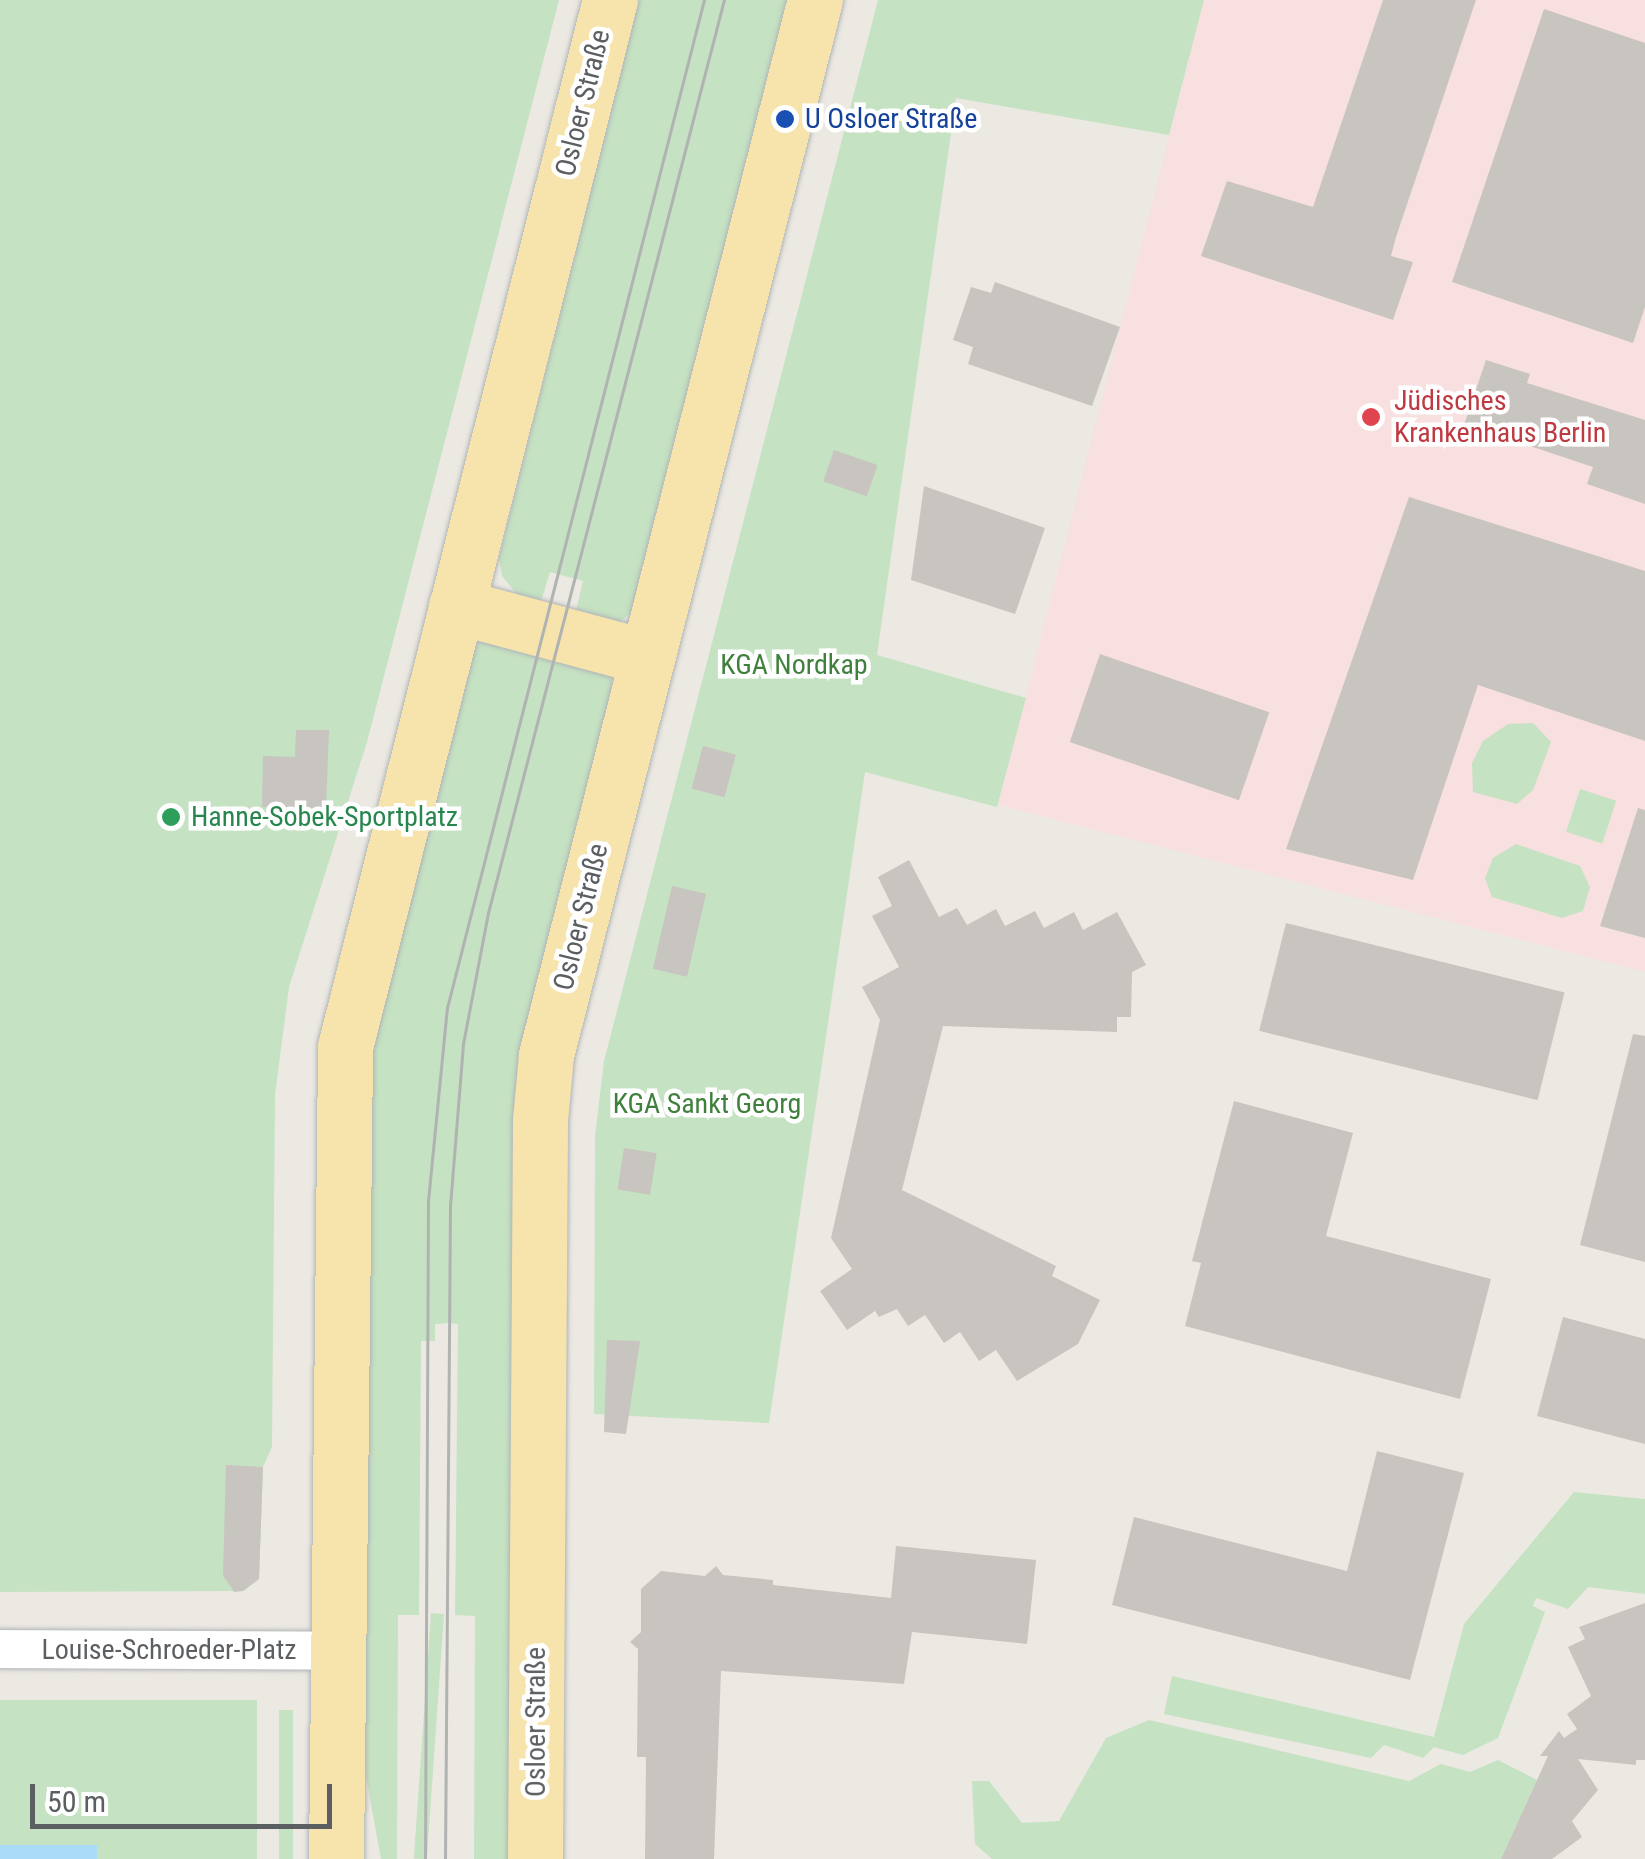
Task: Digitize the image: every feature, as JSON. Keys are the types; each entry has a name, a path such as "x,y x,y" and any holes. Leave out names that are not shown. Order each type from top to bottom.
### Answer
{"main road":[{"name":"Osloer Straße","path":"336,1859 344,1047 610,0"},
{"name":"Osloer Straße","path":"535,1859 542,1088 647,656 815,0"},
{"path":"456,606 647,656"}],"street":[{"name":"Louise-Schroeder-Platz","path":"0,1649 338,1651"}],"shaded area":[{"name":"Jüdisches Krankenhaus Berlin","path":"1204,0 1645,0 1645,972 998,805"}],"green space":[{"name":"Hanne-Sobek-Sportplatz","path":"0,0 559,0 367,742 289,987 275,1095 272,1447 263,1467 259,1579 243,1591 0,1592"},
{"path":"639,0 787,0 631,612 620,623 575,615 583,581 550,572 540,605 520,598 502,576 499,558"},
{"path":"878,0 1204,0 1169,135 956,98 877,655 1026,698 997,807 865,772 769,1423 594,1414 595,1137 604,1061"},
{"path":"481,641 609,674 614,686 523,1040 510,1859 474,1859 475,1616 455,1615 458,1324 449,1323 435,1324 435,1341 421,1341 419,1615 398,1615 397,1859 381,1859 364,1766 369,1069 471,651"},
{"path":"1533,723 1551,742 1533,790 1517,804 1473,792 1472,763 1483,741 1508,724"},
{"path":"1580,789 1616,801 1602,844 1566,832"},
{"path":"1516,844 1580,866 1590,887 1583,911 1562,918 1492,897 1485,878 1493,858"},
{"path":"1574,1492 1645,1499 1645,1594 1588,1587 1568,1609 1536,1598 1533,1606 1545,1612 1498,1738 1463,1755 1434,1747 1423,1758 1384,1745 1371,1758 1164,1714 1172,1676 1434,1737 1464,1624"},
{"path":"431,1613 444,1614 427,1859 414,1858"},
{"path":"0,1700 257,1700 257,1859 0,1859"},
{"path":"279,1710 293,1710 293,1859 279,1859"},
{"path":"1149,1720 1409,1781 1441,1764 1470,1772 1498,1760 1537,1780 1501,1859 992,1859 975,1844 972,1781 989,1781 1022,1823 1059,1821 1106,1738"}],"water":[{"path":"0,1845 97,1845 97,1859 0,1859"}],"building":[{"path":"1383,0 1476,0 1391,256 1413,262 1393,320 1201,256 1227,181 1313,207"},
{"path":"1544,9 1645,43 1645,307 1633,343 1452,282"},
{"path":"995,282 1120,327 1092,406 968,364 973,347 953,340 971,287 991,293"},
{"path":"1486,360 1530,374 1527,383 1645,420 1645,504 1587,484 1593,467 1509,439 1507,446 1462,431"},
{"path":"834,450 877,465 867,496 823,481"},
{"path":"924,486 1045,528 1015,614 911,580"},
{"path":"1409,497 1645,571 1645,741 1478,685 1413,880 1286,849"},
{"path":"1100,654 1269,712 1239,800 1070,742"},
{"path":"296,730 329,730 326,809 262,807 263,756 295,757"},
{"path":"703,746 736,755 724,797 692,789"},
{"path":"1638,808 1645,810 1645,938 1600,926"},
{"path":"909,860 939,917 957,908 967,925 996,909 1005,926 1035,911 1044,928 1074,912 1083,930 1117,912 1146,965 1132,972 1131,1017 1117,1017 1117,1032 943,1026 902,1190 1056,1266 1052,1276 1100,1300 1078,1344 1017,1381 996,1350 979,1361 960,1332 944,1343 925,1315 908,1326 897,1309 879,1317 875,1311 847,1330 820,1291 852,1269 831,1238 880,1020 862,987 899,967 872,916 892,906 878,877"},
{"path":"672,886 706,894 687,977 653,969"},
{"path":"1286,923 1564,992 1538,1100 1259,1031"},
{"path":"1633,1034 1645,1036 1645,1262 1580,1245"},
{"path":"1234,1101 1353,1133 1326,1236 1491,1279 1460,1399 1185,1326 1201,1263 1192,1261"},
{"path":"624,1148 657,1153 650,1195 617,1189"},
{"path":"1563,1317 1645,1339 1645,1444 1537,1416"},
{"path":"607,1340 640,1341 626,1434 604,1432"},
{"path":"1377,1451 1464,1473 1410,1680 1112,1605 1134,1517 1347,1571"},
{"path":"226,1465 263,1467 259,1579 243,1591 234,1592 223,1575"},
{"path":"896,1546 1036,1560 1027,1644 912,1632 904,1684 721,1671 714,1859 645,1859 646,1757 637,1757 638,1649 630,1642 641,1632 641,1589 661,1571 705,1576 716,1566 723,1575 773,1580 773,1585 891,1598"},
{"path":"1645,1603 1645,1760 1636,1760 1636,1765 1578,1759 1598,1790 1572,1821 1582,1837 1552,1859 1501,1859 1548,1756 1540,1756 1559,1731 1564,1738 1577,1729 1567,1714 1591,1696 1568,1647 1585,1639 1579,1627"}],"tram line":[{"path":"425,1859 428,1201 447,1008 704,0"},
{"path":"445,1859 450,1206 463,1044 488,913 724,0"}],"place":[{"name":"U Osloer Straße","path":"785,119"},
{"name":"Jüdisches Krankenhaus Berlin","path":"1371,417"},
{"name":"Hanne-Sobek-Sportplatz","path":"171,817"}],"park label":[{"name":"KGA Nordkap","path":"794,665"},
{"name":"KGA Sankt Georg","path":"707,1104"}]}
